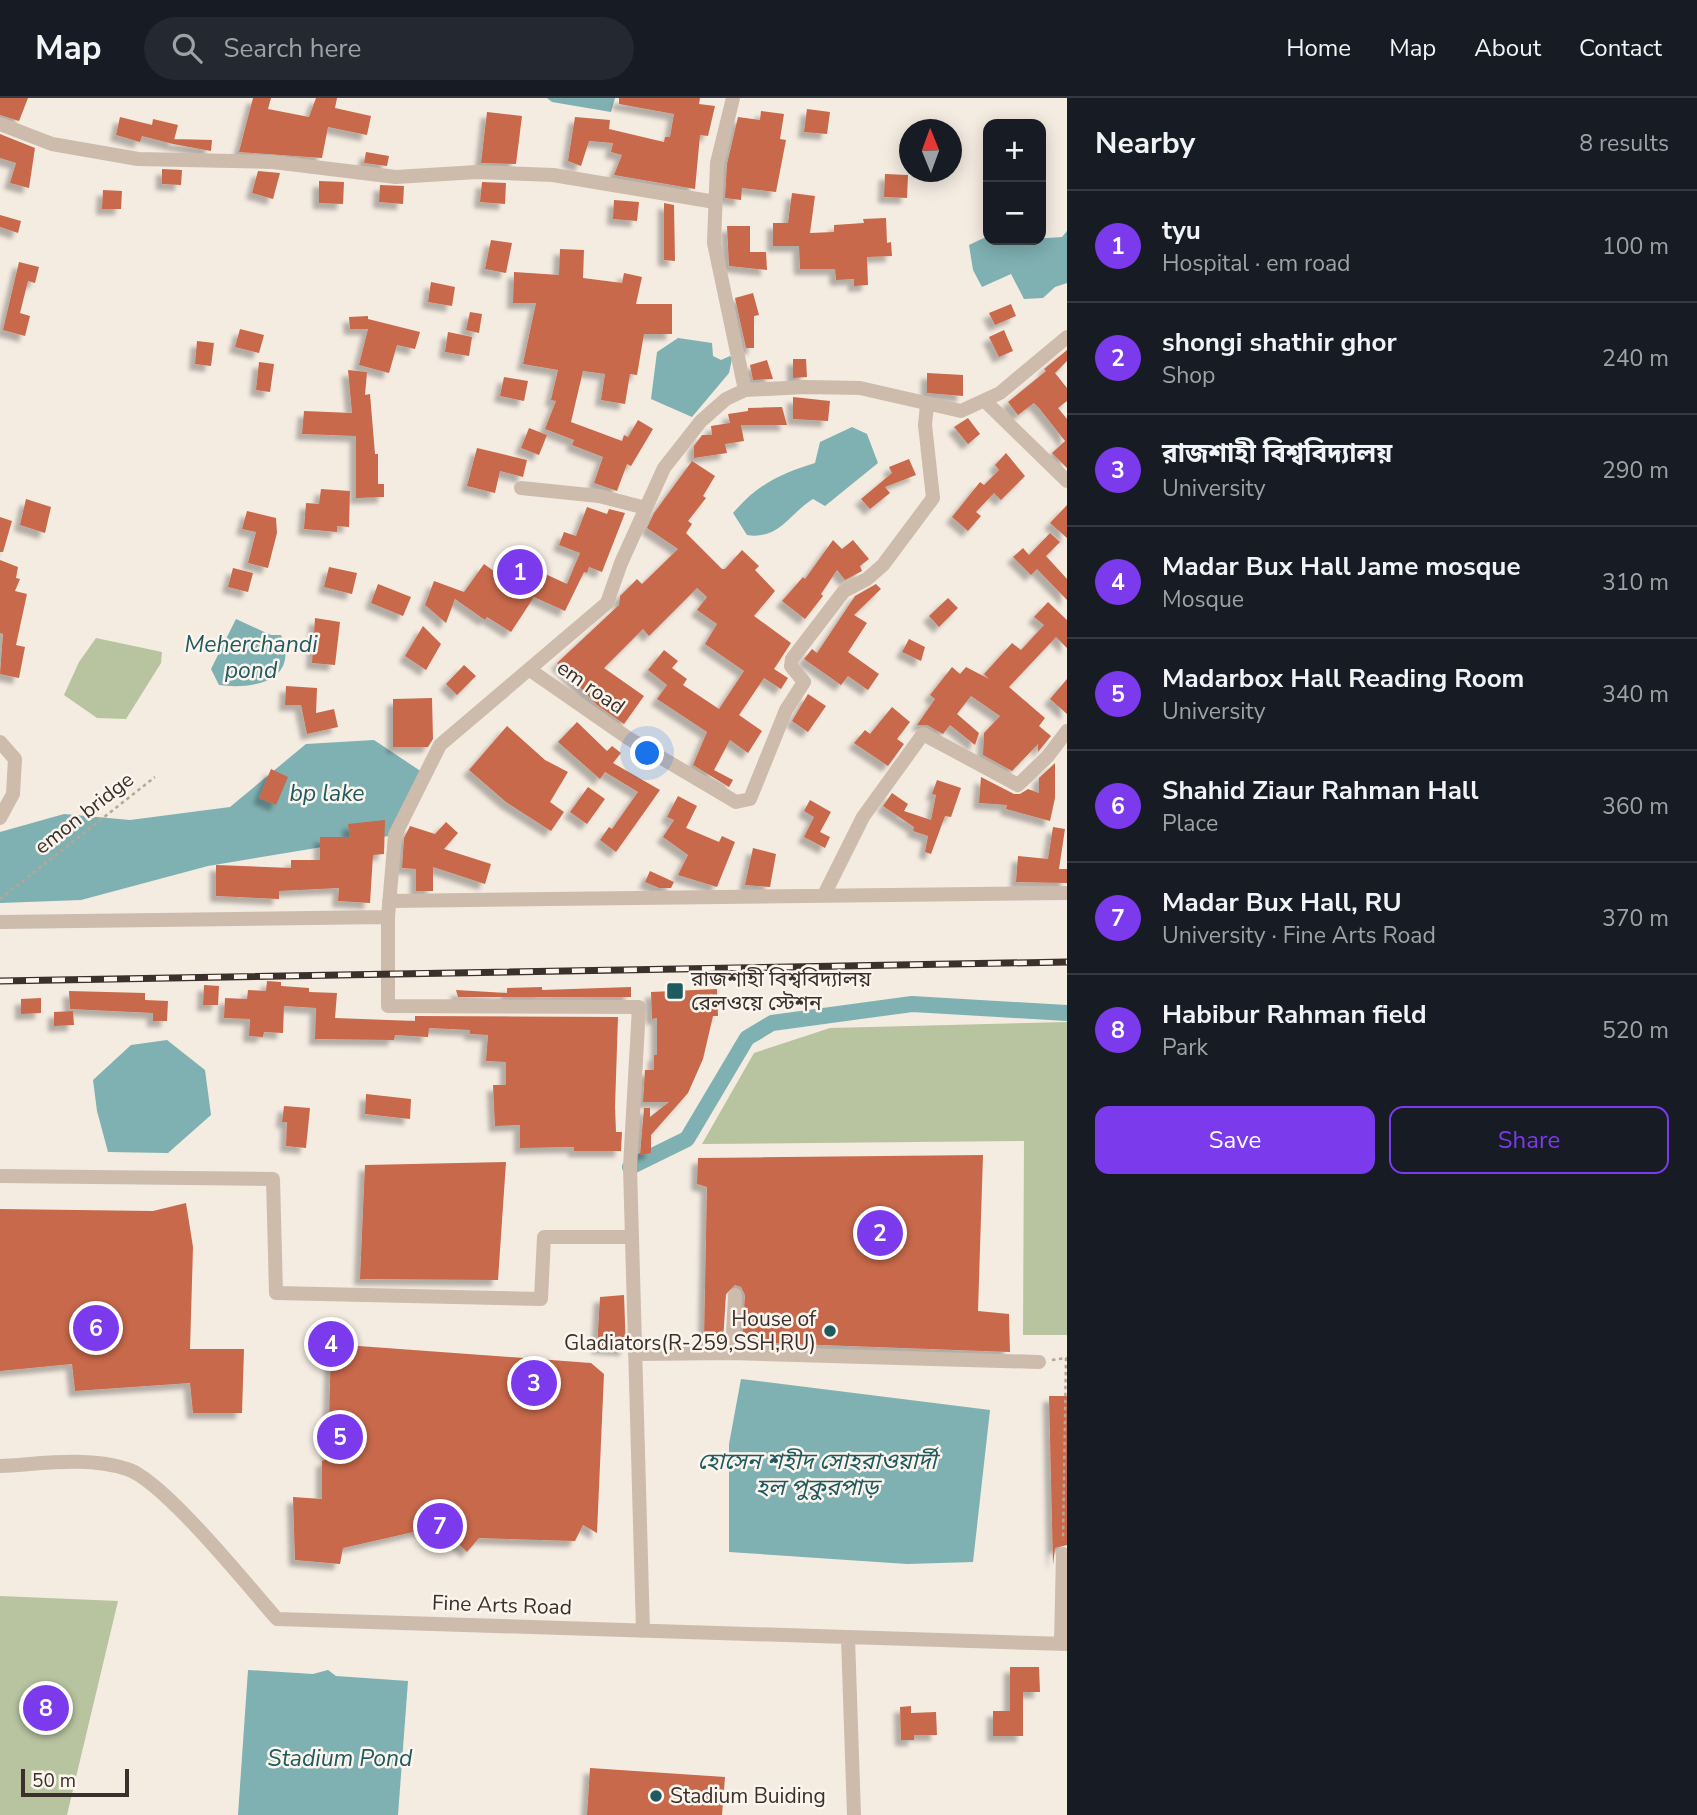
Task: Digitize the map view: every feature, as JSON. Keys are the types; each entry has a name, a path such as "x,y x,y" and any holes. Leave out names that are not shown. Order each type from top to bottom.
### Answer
{"street":[{"path":"733,98 717,163 714,243 745,390"},
{"path":"0,124 52,144 138,159 274,162 396,177 477,172 553,175 715,202"},
{"path":"643,1631 630,1167 639,1007 388,1006 387,918 394,835 440,745 607,603 664,468 701,421 726,400 745,390 860,388 961,411 1000,393 1067,337"},
{"path":"985,401 1061,466 1067,481"},
{"name":"em road","path":"530,670 628,738 736,802 750,799 786,710 804,682 792,666 792,659 844,591 867,579 883,565 933,498 925,425 927,405"},
{"path":"522,488 599,496 646,508"},
{"path":"825,893 863,817 923,734 1018,785 1048,756 1067,731"},
{"path":"0,742 15,759 13,794 1,816"},
{"path":"389,901 825,893 1067,893"},
{"path":"0,922 387,918"},
{"path":"0,1176 273,1179 276,1293 541,1299 544,1237 632,1237"},
{"path":"732,1353 735,1295"},
{"path":"635,1354 732,1353 1039,1362"},
{"name":"Fine Arts Road","path":"0,1466 68,1462 130,1469 169,1499 277,1619 1064,1644"},
{"path":"1063,1554 1064,1644"},
{"path":"848,1638 854,1815"}],"path":[{"name":"emon bridge","path":"0,899 155,777"},
{"path":"1039,1362 1066,1358 1063,1554"}],"green space":[{"path":"96,638 162,652 161,663 126,719 97,718 64,695 79,662"},
{"path":"1067,1022 1067,1335 1023,1335 1024,1141 702,1144 754,1053 830,1028"},
{"path":"0,1596 118,1601 67,1815 0,1815"}],"water":[{"path":"547,98 615,98 611,112 552,102"},
{"path":"1067,231 1067,283 1055,287 1043,298 1024,299 1011,274 982,287 973,270 969,245 983,238 983,245 1046,245 1046,238 1062,237"},
{"path":"678,338 712,343 713,356 721,360 730,356 732,359 729,373 692,417 651,399 657,352"},
{"path":"852,427 867,434 878,463 825,506 813,499 776,530 758,536 747,535 733,513 742,503 770,481 815,463 820,442"},
{"name":"Meherchandi pond","path":"236,619 271,635 281,635 285,650 284,662 279,672 270,679 246,686 219,685 211,669"},
{"name":"bp lake","path":"374,740 425,774 395,835 208,866 81,900 0,903 0,832 64,814 130,820 230,807 306,744"},
{"path":"167,1040 205,1070 211,1115 168,1153 108,1152 97,1111 93,1080 131,1045"},
{"name":"হোসেন শহীদ সোহরাওয়ার্দী হল পুকুরপাড়","path":"741,1379 990,1410 973,1562 907,1564 729,1552 729,1444"},
{"name":"Stadium Pond","path":"248,1670 313,1674 328,1670 336,1676 408,1681 398,1815 238,1815"}],"building":[{"path":"0,98 28,98 19,121 0,115"},
{"path":"253,98 271,98 268,109 309,117 316,98 337,98 335,108 371,116 367,135 328,127 322,158 239,152"},
{"path":"619,98 700,98 699,104 715,106 708,136 700,135 695,189 614,175 622,155 611,152 613,143 589,141 581,166 568,161 575,117 610,120 609,129 664,142 665,137 670,137 674,114 619,104"},
{"path":"807,109 830,112 827,134 804,132"},
{"path":"761,111 784,114 780,139 786,140 776,192 742,188 741,200 725,198 727,164 738,117 760,120"},
{"path":"487,112 522,116 516,164 481,163"},
{"path":"120,117 152,125 153,119 178,125 173,144 142,136 140,142 116,135"},
{"path":"0,134 35,148 29,188 10,183 16,163 0,158"},
{"path":"174,139 212,140 211,151 173,144"},
{"path":"366,152 389,156 387,166 364,163"},
{"path":"162,169 182,170 181,185 162,184"},
{"path":"258,171 280,173 273,199 252,193"},
{"path":"885,174 899,175 899,182 908,182 907,198 884,197"},
{"path":"319,181 344,182 343,204 319,203"},
{"path":"482,182 506,183 505,204 480,202"},
{"path":"380,185 404,186 403,204 379,202"},
{"path":"103,190 122,191 121,209 102,209"},
{"path":"792,193 815,196 810,233 834,232 834,225 886,218 887,243 891,242 892,256 867,257 868,285 854,286 854,279 836,280 835,269 800,269 799,246 773,246 773,223 788,223"},
{"path":"614,200 639,202 637,221 613,219"},
{"path":"664,203 674,205 675,261 664,260"},
{"path":"0,215 21,221 18,233 0,227"},
{"path":"727,226 750,226 750,252 766,252 767,270 729,266"},
{"path":"491,240 512,243 506,273 485,269"},
{"path":"560,249 584,250 583,278 622,283 624,273 642,277 636,304 672,304 672,334 644,334 637,375 630,374 625,404 601,400 605,374 583,371 571,422 622,441 624,435 628,437 638,420 653,429 631,466 627,464 617,491 594,483 603,457 572,445 574,440 545,429 556,401 551,400 558,370 523,364 536,303 513,303 514,272 559,275"},
{"path":"19,262 39,267 35,283 28,281 20,313 30,316 25,336 3,330"},
{"path":"431,282 455,287 452,306 428,302"},
{"path":"753,293 759,315 754,316 754,348 746,348 735,298"},
{"path":"1011,304 1016,316 995,325 989,313"},
{"path":"470,312 482,314 479,333 466,330"},
{"path":"368,316 368,319 420,332 415,349 397,345 389,373 359,365 368,329 350,329 349,317"},
{"path":"240,329 264,335 259,353 235,347"},
{"path":"1004,330 1013,351 999,357 989,337"},
{"path":"448,332 472,337 469,356 445,352"},
{"path":"197,341 214,343 211,366 195,364"},
{"path":"1067,350 1067,361 1055,373 1067,388 1067,401 1058,408 1067,419 1067,468 1052,453 1065,441 1039,408 1034,403 1018,415 1008,402"},
{"path":"793,359 806,359 807,377 793,378"},
{"path":"767,360 773,379 753,380 750,365"},
{"path":"259,362 274,364 270,392 256,390"},
{"path":"348,370 367,372 365,395 370,394 375,454 378,454 378,484 384,484 384,497 356,498 356,436 302,434 304,411 352,413"},
{"path":"927,373 963,375 963,396 927,393"},
{"path":"504,377 528,381 524,401 500,396"},
{"path":"793,397 830,401 828,421 793,419"},
{"path":"782,407 787,425 741,425 744,441 725,444 727,453 694,458 694,446 702,435 712,435 711,426 730,423 728,414 748,411 748,408"},
{"path":"968,418 980,434 968,444 954,427"},
{"path":"529,428 547,435 539,455 521,448"},
{"path":"477,448 527,460 523,477 500,471 495,493 467,486"},
{"path":"1006,453 1025,476 1001,500 994,493 976,512 981,516 968,531 952,517 980,482 984,485 999,470 995,465"},
{"path":"909,459 916,475 885,487 890,493 870,509 861,499 892,473 889,467"},
{"path":"692,461 715,476 703,496 706,498 688,521 692,524 686,533 722,569 742,550 759,566 755,570 775,591 754,616 791,643 774,669 788,678 781,689 764,678 739,715 762,731 748,753 730,740 714,770 733,780 729,787 693,765 707,732 657,699 667,685 648,670 664,650 678,661 672,668 687,679 683,685 719,709 744,671 705,644 717,624 697,610 707,597 697,588 649,636 643,629 604,668 644,696 624,724 597,705 557,663 619,605 620,596 637,579 642,584 678,549 647,528 654,513"},
{"path":"321,489 350,491 349,527 337,526 337,532 304,529 306,503 319,504"},
{"path":"26,499 51,507 45,533 20,525"},
{"path":"1067,505 1067,538 1050,523"},
{"path":"587,507 607,514 609,509 625,513 602,572 589,567 587,573 584,572 565,611 534,597 511,632 487,617 485,620 455,599 446,623 425,605 434,581 464,592 484,564 505,579 521,554 543,568 541,572 567,584 580,553 559,545 564,532 576,536"},
{"path":"247,511 276,518 277,533 268,568 248,563 256,532 242,529"},
{"path":"0,517 12,521 3,552 0,552"},
{"path":"1050,533 1060,542 1046,556 1067,579 1067,600 1037,569 1031,575 1013,557 1023,548 1029,555"},
{"path":"833,540 842,549 853,540 869,559 860,566 862,571 845,580 837,570 821,594 823,596 805,619 782,601 803,577 805,579"},
{"path":"0,560 18,567 16,578 20,579 15,591 27,594 16,645 25,647 19,678 0,674 3,634 0,633"},
{"path":"329,567 357,573 352,594 324,587"},
{"path":"233,568 253,573 248,592 228,587"},
{"path":"378,584 411,597 403,616 371,603"},
{"path":"876,584 881,589 854,615 867,623 848,652 879,674 868,690 848,676 841,685 804,659 812,649 817,653 855,596"},
{"path":"948,598 958,608 939,627 929,616"},
{"path":"1048,602 1067,620 1067,648 1056,637 1009,687 1045,718 1039,726 1051,736 1038,752 1038,744 1012,771 983,755 984,733 1000,716 971,696 957,714 979,733 975,745 950,725 943,734 927,725 917,725 935,699 930,695 952,667 960,674 966,667 989,679 984,674 1012,643 1021,650 1044,625 1034,617"},
{"path":"315,618 340,622 335,665 312,663"},
{"path":"423,626 441,644 426,670 405,656"},
{"path":"909,639 925,647 921,661 902,652"},
{"path":"464,665 476,676 457,695 446,684"},
{"path":"1067,679 1067,714 1050,699"},
{"path":"286,686 317,688 316,713 334,709 338,727 307,734 301,705 285,705"},
{"path":"808,694 826,706 808,732 792,721"},
{"path":"432,698 433,739 428,747 393,747 393,699"},
{"path":"892,707 910,722 897,739 904,744 888,766 854,743 865,730 870,734"},
{"path":"577,722 607,751 612,746 621,753 613,763 660,790 616,852 600,840 609,827 612,829 638,792 605,772 600,779 558,742"},
{"path":"507,726 545,760 568,772 550,802 564,812 551,831 506,802 469,770"},
{"path":"1055,763 1055,798 1050,821 1006,809 1007,805 979,803 981,777 1014,794 1028,789 1039,793 1039,778"},
{"path":"271,769 288,777 276,805 259,798"},
{"path":"937,780 961,788 951,817 945,816 931,854 925,852 928,836 913,831 914,827 883,806 892,793 908,804 904,811 931,820 936,795 932,794"},
{"path":"588,787 605,799 587,824 570,812"},
{"path":"678,796 697,806 686,828 719,842 722,836 735,842 717,887 678,875 688,855 663,837 674,820 667,817"},
{"path":"810,800 831,812 820,832 830,837 825,848 804,837 814,817 804,811"},
{"path":"385,820 384,854 373,855 370,903 338,901 339,888 279,891 279,899 216,896 216,865 291,868 291,860 320,860 320,837 350,837 348,824"},
{"path":"446,822 458,833 444,849 491,864 485,884 433,867 433,891 416,891 416,869 402,868 404,838 410,826 435,834"},
{"path":"1053,827 1065,829 1059,869 1067,869 1067,883 1016,882 1018,856 1048,859"},
{"path":"753,848 776,854 770,887 745,885"},
{"path":"650,871 674,882 671,888 659,888 645,882"},
{"path":"267,981 281,982 281,986 309,988 309,992 337,993 335,1018 415,1021 415,1016 618,1017 615,1107 616,1132 622,1132 621,1151 574,1151 574,1147 520,1148 520,1125 495,1126 493,1085 506,1085 506,1062 486,1061 488,1035 470,1034 470,1030 429,1028 428,1037 395,1035 394,1040 315,1039 316,1008 284,1006 283,1033 264,1032 263,1037 249,1036 250,1019 224,1018 225,998 247,999 248,990 266,991"},
{"path":"204,985 219,986 218,1005 203,1005"},
{"path":"542,987 542,990 631,987 631,997 458,997 456,990 507,993 507,988"},
{"path":"717,989 718,1016 713,1016 703,1059 688,1093 651,1135 651,1153 640,1155 644,1108 650,1108 650,1117 669,1102 643,1102 645,1070 654,1070 654,1055 657,1055 657,1018 652,1019 651,992"},
{"path":"69,991 145,993 145,1000 168,1001 167,1021 153,1021 153,1013 70,1009"},
{"path":"41,998 41,1013 21,1014 21,999"},
{"path":"73,1011 74,1025 54,1026 54,1012"},
{"path":"366,1094 411,1099 410,1119 365,1114"},
{"path":"284,1106 310,1108 306,1148 286,1146 287,1122 282,1122"},
{"path":"983,1155 978,1311 1009,1314 1010,1352 742,1342 745,1295 741,1287 735,1285 726,1294 723,1341 704,1340 707,1187 697,1184 698,1158"},
{"path":"506,1162 498,1280 360,1279 365,1165"},
{"path":"186,1203 193,1247 190,1349 244,1349 242,1413 193,1413 190,1383 75,1391 72,1364 0,1371 0,1209 153,1211"},
{"path":"624,1295 626,1350 597,1348 600,1297"},
{"path":"331,1344 591,1363 604,1374 597,1533 583,1525 575,1541 479,1538 467,1552 440,1526 343,1548 340,1564 295,1560 293,1497 322,1499 322,1461 328,1459"},
{"path":"1049,1396 1067,1396 1067,1545 1055,1548 1053,1565"},
{"path":"1010,1667 1039,1667 1040,1692 1023,1692 1023,1736 993,1736 993,1711 1010,1711"},
{"path":"911,1706 911,1713 936,1712 937,1735 914,1735 914,1740 901,1740 900,1707"},
{"name":"Stadium Buiding","path":"590,1768 725,1777 722,1815 587,1815"}],"waterway":[{"path":"630,1167 687,1139 747,1038 772,1023 912,1004 1067,1013"}],"railway":[{"path":"0,981 1067,962"}],"place":[{"name":"tyu","path":"520,572"},
{"name":"রাজশাহী বিশ্ববিদ্যালয় রেলওয়ে স্টেশন","path":"675,991"},
{"name":"shongi shathir ghor","path":"880,1233"},
{"name":"Shahid Ziaur Rahman Hall","path":"96,1328"},
{"name":"House of Gladiators(R-259,SSH,RU)","path":"830,1331"},
{"name":"Madar Bux Hall Jame mosque","path":"331,1344"},
{"name":"রাজশাহী বিশ্ববিদ্যালয়","path":"534,1383"},
{"name":"Madarbox Hall Reading Room","path":"340,1437"},
{"name":"Madar Bux Hall, RU","path":"440,1526"},
{"name":"Habibur Rahman field","path":"46,1708"},
{"name":"Stadium Buiding","path":"656,1796"}]}
